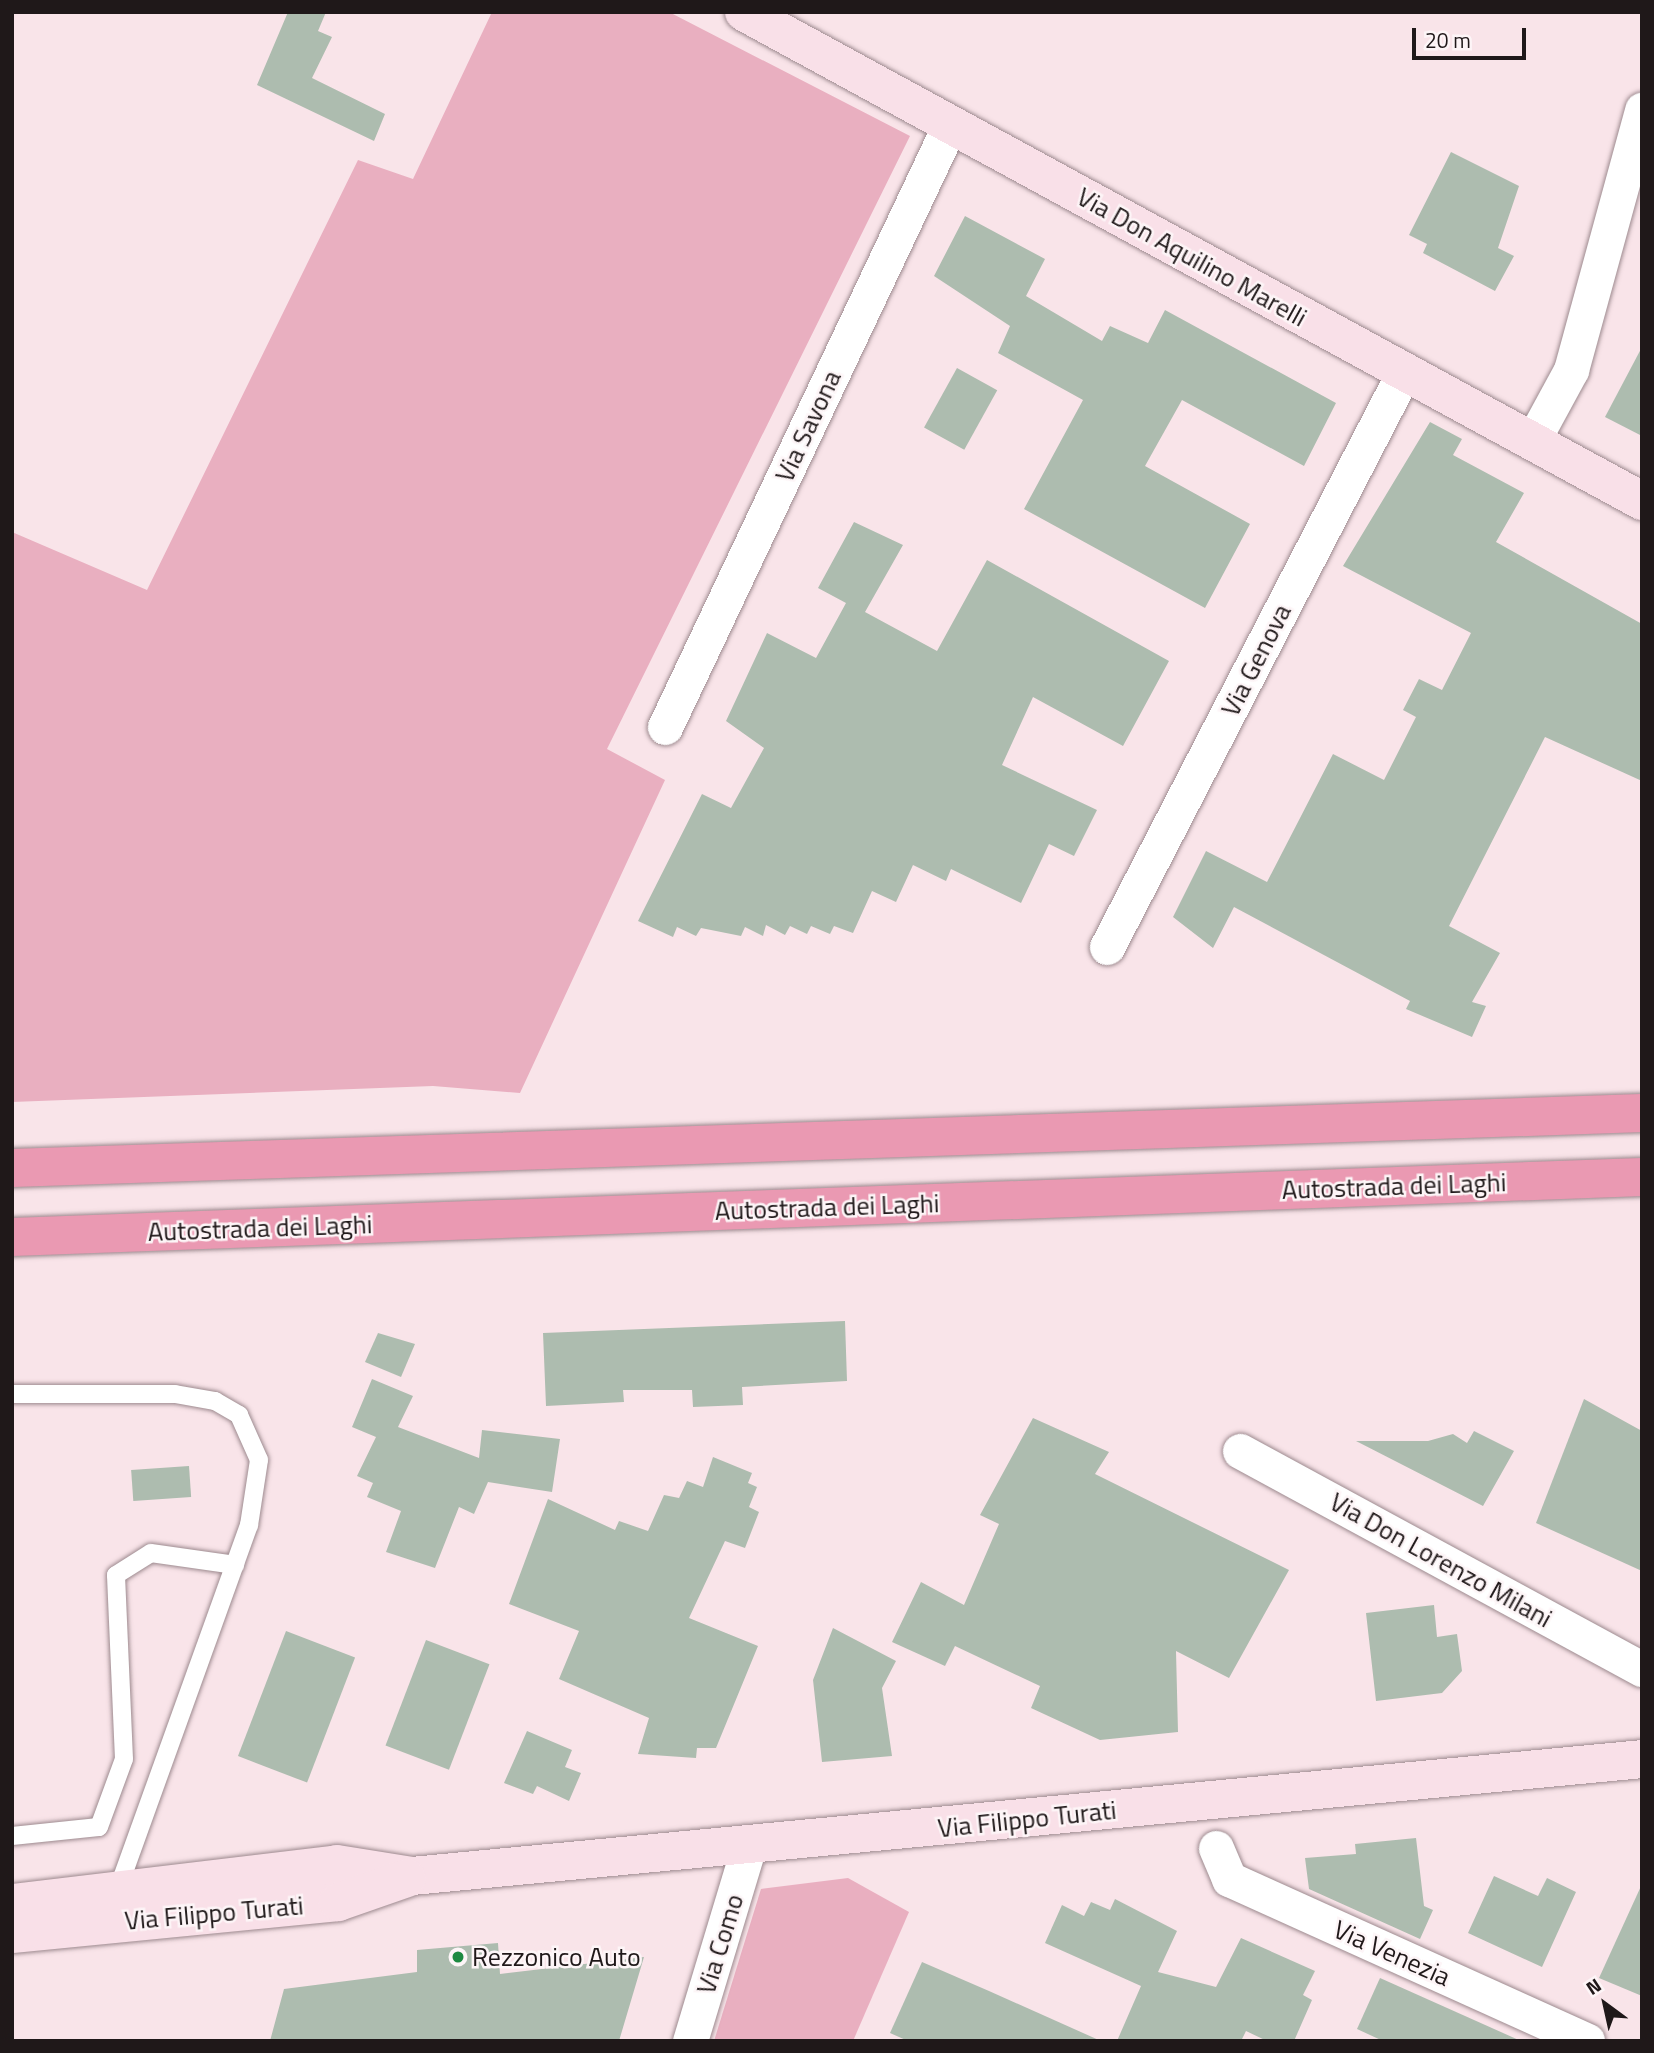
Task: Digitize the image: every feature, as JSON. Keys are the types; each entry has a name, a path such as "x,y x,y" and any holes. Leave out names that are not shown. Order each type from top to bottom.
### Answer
{"highway":[{"path":"12,1168 1642,1113"},
{"path":"12,1150 160,1163"},
{"name":"Autostrada dei Laghi","path":"12,1237 1642,1177"}],"main road":[{"name":"Via Don Aquilino Marelli","path":"744,12 1642,500"},
{"name":"Via Filippo Turati","path":"12,1903 118,1888 337,1864 412,1876 750,1846 1642,1759"},
{"name":"Via Filippo Turati","path":"12,1934 338,1902 412,1876"}],"street":[{"path":"1533,440 1571,370 1642,110"},
{"name":"Via Savona","path":"666,727 950,125"},
{"name":"Via Genova","path":"1107,947 1404,372"},
{"name":"Via Don Lorenzo Milani","path":"1240,1451 1642,1669"},
{"name":"Via Como","path":"690,2041 750,1846"},
{"name":"Via Venezia","path":"1216,1848 1229,1879 1587,2041"}],"lane":[{"path":"12,1394 175,1394 215,1401 239,1415 259,1460 259,1489 235,1566 118,1888"},
{"path":"12,1836 99,1827 124,1759 116,1575 151,1553 235,1566"}],"shaded area":[{"path":"492,12 669,12 910,136 607,749 665,780 520,1093 433,1086 12,1102 12,532 147,590 358,160 413,179"},
{"path":"848,1878 909,1912 853,2041 714,2041 761,1889"}],"building":[{"path":"288,12 326,12 318,31 332,37 312,78 385,114 374,141 257,85"},
{"path":"1451,152 1519,186 1498,248 1514,256 1495,291 1423,253 1427,244 1409,235"},
{"path":"965,216 1045,259 1026,296 1102,341 1110,326 1148,343 1165,310 1336,403 1304,466 1182,400 1145,466 1250,524 1205,608 1024,509 1083,400 998,353 1010,326 934,276"},
{"path":"1642,347 1642,436 1605,417"},
{"path":"957,368 997,390 964,450 924,427"},
{"path":"1430,422 1462,439 1453,455 1524,493 1496,542 1642,624 1642,781 1545,737 1449,926 1500,953 1472,1002 1486,1006 1472,1037 1406,1009 1410,1001 1234,907 1213,948 1173,917 1206,851 1267,882 1333,754 1384,780 1416,717 1403,710 1419,679 1442,690 1471,633 1343,566"},
{"path":"854,522 903,545 865,612 937,651 987,560 1169,661 1123,746 1033,697 1002,765 1097,810 1074,856 1049,844 1021,903 951,869 946,881 913,865 896,902 872,891 853,933 834,926 830,934 811,926 807,934 790,926 785,935 766,925 763,936 745,927 741,936 701,928 696,936 677,927 673,937 638,921 702,794 731,808 764,748 726,721 767,633 816,658 846,603 818,588"},
{"path":"845,1321 847,1381 742,1387 743,1405 693,1407 692,1390 623,1390 624,1402 546,1406 543,1333"},
{"path":"378,1333 415,1344 401,1377 365,1362"},
{"path":"372,1379 413,1396 398,1427 479,1458 482,1430 560,1439 552,1492 488,1482 474,1514 459,1507 435,1568 386,1552 401,1511 367,1497 373,1483 357,1476 376,1437 352,1427"},
{"path":"1584,1399 1642,1431 1642,1571 1536,1523"},
{"path":"1033,1418 1109,1452 1095,1474 1289,1570 1229,1678 1176,1651 1178,1732 1100,1740 1031,1708 1040,1686 955,1646 945,1666 892,1642 921,1582 964,1605 999,1524 980,1515"},
{"path":"1474,1431 1514,1451 1483,1506 1356,1441 1428,1441 1453,1434 1467,1443"},
{"path":"713,1457 752,1473 748,1483 757,1487 749,1507 759,1512 745,1548 725,1541 689,1618 758,1646 716,1748 697,1748 696,1758 638,1754 649,1718 559,1679 579,1631 509,1604 548,1499 615,1530 619,1521 648,1531 664,1495 679,1498 687,1481 703,1487"},
{"path":"189,1466 191,1497 133,1501 131,1470"},
{"path":"1434,1605 1437,1637 1457,1634 1462,1671 1442,1693 1376,1701 1366,1613"},
{"path":"833,1628 896,1661 882,1688 892,1756 822,1762 813,1680"},
{"path":"286,1631 355,1658 307,1783 238,1756"},
{"path":"426,1640 489,1664 449,1770 386,1745"},
{"path":"527,1731 572,1750 565,1767 581,1773 569,1801 537,1786 533,1794 504,1783"},
{"path":"1416,1838 1424,1906 1433,1910 1420,1939 1309,1889 1305,1858 1356,1854 1355,1844"},
{"path":"1494,1876 1538,1896 1547,1878 1576,1892 1542,1967 1468,1933"},
{"path":"1642,1884 1642,1996 1599,1978"},
{"path":"1115,1899 1177,1931 1158,1972 1216,1987 1241,1938 1315,1971 1303,1995 1312,2000 1294,2041 1267,2041 1246,2031 1241,2041 1117,2041 1141,1986 1045,1943 1062,1905 1084,1916 1091,1902 1110,1910"},
{"path":"498,1943 500,1974 644,1957 619,2041 270,2041 284,1989 417,1972 417,1950"},
{"path":"922,1962 1101,2041 908,2041 890,2033"},
{"path":"1380,1978 1521,2041 1383,2041 1357,2029"}],"place":[{"name":"Rezzonico Auto","path":"458,1957"}]}
